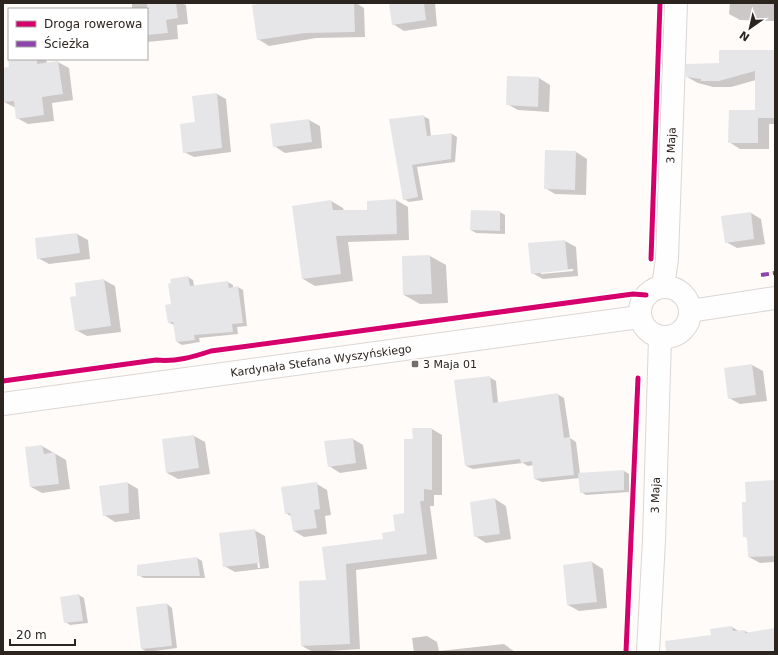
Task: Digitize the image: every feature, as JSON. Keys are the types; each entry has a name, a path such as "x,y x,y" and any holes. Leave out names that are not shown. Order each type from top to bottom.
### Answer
{"street":[{"name":"3 Maja","path":"663,287 667,259 676,3"},
{"path":"663,287 671,288 681,293 688,303 690,310 688,322 681,332 674,336 660,338 645,329 639,317 640,306 643,299 655,289 663,287"},
{"path":"690,310 775,298"},
{"name":"Kardynała Stefana Wyszyńskiego","path":"3,404 639,317"},
{"name":"3 Maja","path":"648,652 654,540 660,338"}],"building":[{"path":"147,3 176,3 178,18 166,20 168,33 148,35"},
{"path":"264,3 354,3 355,32 305,33 257,40 252,5"},
{"path":"389,3 424,3 426,20 392,25"},
{"path":"719,50 775,50 775,118 758,118 758,143 728,143 729,110 755,110 755,71 719,81 701,81 701,79 686,77 686,64 719,63"},
{"path":"8,60 37,60 37,64 58,61 63,94 42,97 44,115 16,119 14,101 3,102 3,68 9,67"},
{"path":"507,76 539,77 538,107 506,105"},
{"path":"217,93 222,148 183,153 180,124 195,122 192,96"},
{"path":"424,115 427,136 452,133 451,159 412,165 418,197 403,200 389,119"},
{"path":"309,119 312,142 273,147 270,124"},
{"path":"545,150 576,151 575,190 544,189"},
{"path":"396,199 397,234 336,236 341,274 302,279 292,206 331,200 333,210 367,210 367,201"},
{"path":"471,210 500,211 500,231 470,230"},
{"path":"751,212 754,239 725,243 721,216"},
{"path":"77,233 80,253 37,259 35,238"},
{"path":"565,240 568,270 531,274 528,243"},
{"path":"430,255 432,294 403,295 402,256"},
{"path":"188,276 190,286 228,281 229,288 238,286 243,323 232,324 233,332 194,335 195,340 176,342 173,322 168,323 165,305 171,304 168,284 171,283 170,279"},
{"path":"104,279 111,326 75,331 70,297 76,296 75,283"},
{"path":"752,364 756,395 728,399 724,368"},
{"path":"490,376 493,403 558,393 564,438 570,437 574,475 534,479 532,461 521,463 520,459 465,466 454,380"},
{"path":"412,428 432,428 432,490 424,489 424,501 420,501 427,554 346,564 350,644 301,646 299,581 326,580 322,547 383,539 382,533 395,531 393,515 404,513 404,439 413,439"},
{"path":"194,435 199,468 166,473 162,439"},
{"path":"353,438 356,463 328,467 324,441"},
{"path":"42,445 44,454 55,452 59,484 30,487 25,447"},
{"path":"624,470 624,490 580,493 578,473"},
{"path":"775,480 775,556 748,557 747,537 743,537 742,502 746,502 745,482"},
{"path":"128,482 129,513 103,516 99,486"},
{"path":"317,482 320,509 314,510 317,528 293,531 290,513 285,514 281,487"},
{"path":"495,498 500,534 474,537 470,502"},
{"path":"255,529 259,563 223,567 219,533"},
{"path":"197,557 200,576 137,576 137,565"},
{"path":"592,561 597,602 567,605 563,565"},
{"path":"79,594 83,621 64,623 60,597"},
{"path":"167,603 172,646 141,649 136,607"},
{"path":"732,626 733,631 745,630 745,633 775,628 775,652 666,652 665,641 711,635 710,629"}],"marked path":[{"path":"761,275 775,273"}],"cycle path":[{"path":"651,259 660,3"},
{"path":"3,381 156,360 177,360 211,351 633,294 646,295"},
{"path":"626,652 638,378"}],"place":[{"name":"3 Maja 01","path":"415,364"}]}
